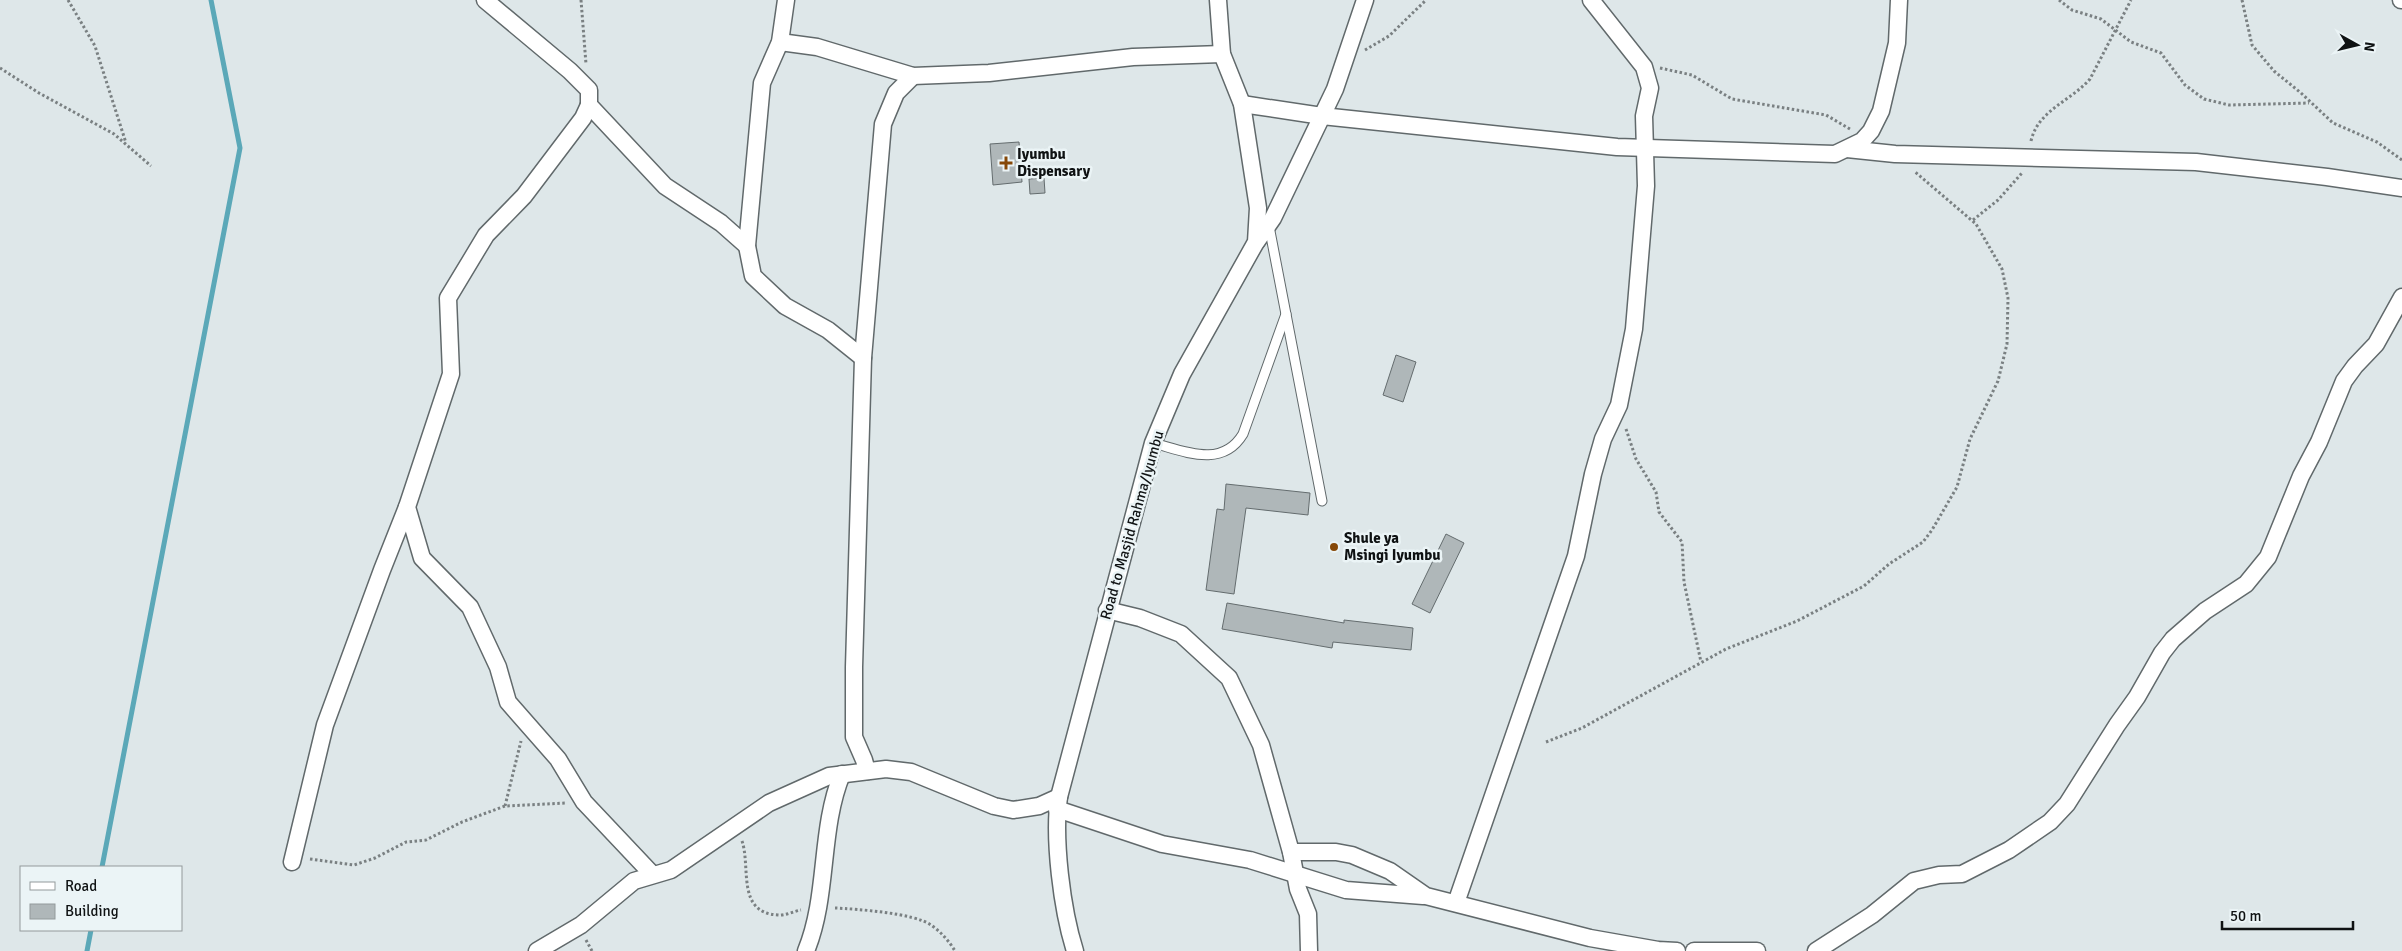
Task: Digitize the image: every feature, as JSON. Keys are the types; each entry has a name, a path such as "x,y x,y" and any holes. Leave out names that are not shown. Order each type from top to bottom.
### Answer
{"street":[{"path":"484,0 570,70 589,97 666,186 721,223 746,246"},
{"path":"786,0 780,42 762,83 746,246 753,276 785,306 828,330 863,358"},
{"name":"Road to Masjid Rahma/Iyumbu","path":"1075,951 1065,910 1055,822 1058,803 1107,610 1153,443 1186,366 1256,242 1258,208 1242,104 1222,54 1218,0"},
{"path":"1256,242 1269,226 1335,89 1365,0"},
{"path":"1456,903 1576,556 1593,474 1603,440 1620,405 1634,330 1646,186 1644,116 1650,88 1644,67 1590,0"},
{"path":"1242,104 1322,116 1645,149 1835,154 1862,141 1871,131 1881,110 1897,43 1899,0"},
{"path":"780,42 817,47 912,76 989,73 1133,57 1222,54"},
{"path":"867,771 854,737 854,667 863,358 883,124 896,93 912,76"},
{"path":"292,862 325,725 407,507 451,374 448,298 486,235 524,196 583,118 589,97"},
{"path":"1845,149 1896,154 2028,156 2196,162 2327,177 2402,188"},
{"path":"1816,951 1872,915 1914,881 1939,875 1962,874 2009,850 2050,822 2067,804 2168,646 2205,611 2246,584 2257,573 2268,557 2301,476 2319,442 2344,381 2376,344 2402,297"},
{"path":"407,507 422,558 470,607 498,667 508,702 524,723 558,759 584,802 652,874"},
{"path":"1107,610 1140,618 1181,634 1229,678 1261,745 1291,852 1298,889 1308,914 1309,951"},
{"path":"537,951 581,925 628,884 652,874 672,870 735,824 769,803 829,776 886,769 911,772 994,806 1013,810 1058,803 1162,844 1250,860 1294,872 1346,890 1426,896 1590,938 1658,950 1678,951"},
{"path":"806,951 817,918 830,822 836,790 842,774"},
{"path":"1291,852 1352,854 1390,871 1426,896"},
{"path":"1694,951 1758,951"}],"lane":[{"path":"1269,226 1322,501"},
{"path":"1153,443 1196,454 1221,454 1231,449 1243,434 1286,314"}],"path":[{"path":"68,0 95,46 126,143"},
{"path":"582,0 589,97"},
{"path":"1348,50 1358,52 1389,36 1426,0"},
{"path":"2059,0 2072,10 2095,16 2131,42 2160,53 2185,85 2204,99 2229,105 2309,103"},
{"path":"1973,220 1998,200 2024,171 2037,124 2050,111 2082,89 2090,79 2131,0"},
{"path":"2242,0 2250,38 2256,51 2274,71 2301,93 2309,103 2332,123 2377,142 2402,160"},
{"path":"1644,67 1692,74 1732,99 1826,114 1840,121 1862,141"},
{"path":"0,68 126,143 151,166"},
{"path":"1546,742 1582,728 1726,649 1796,621 1864,586 1889,564 1923,542 1932,530 1957,487 1970,440 1998,381 2007,344 2008,298 2002,269 1973,220 1941,196 1896,154"},
{"path":"1620,405 1629,442 1636,459 1656,492 1659,512 1682,542 1684,582 1701,662"},
{"path":"505,806 524,723"},
{"path":"292,862 316,859 354,865 375,858 406,842 426,840 462,822 505,806 584,802"}],"building":[{"name":"Iyumbu Dispensary","path":"1019,142 1022,182 993,185 990,144"},
{"path":"1044,178 1045,193 1030,194 1029,179"},
{"path":"1396,355 1416,362 1403,402 1383,395"},
{"path":"1226,484 1310,493 1308,515 1246,508 1234,594 1206,590 1217,509 1224,510"},
{"path":"1446,534 1464,543 1430,613 1412,604"},
{"path":"1227,603 1344,623 1344,620 1413,628 1411,650 1333,642 1332,648 1222,629"}],"waterway":[{"path":"102,866 240,148 211,0"},
{"path":"87,951 91,931"}],"place":[{"name":"Iyumbu Dispensary","path":"1006,163"},
{"name":"Shule ya Msingi Iyumbu","path":"1334,547"}]}
